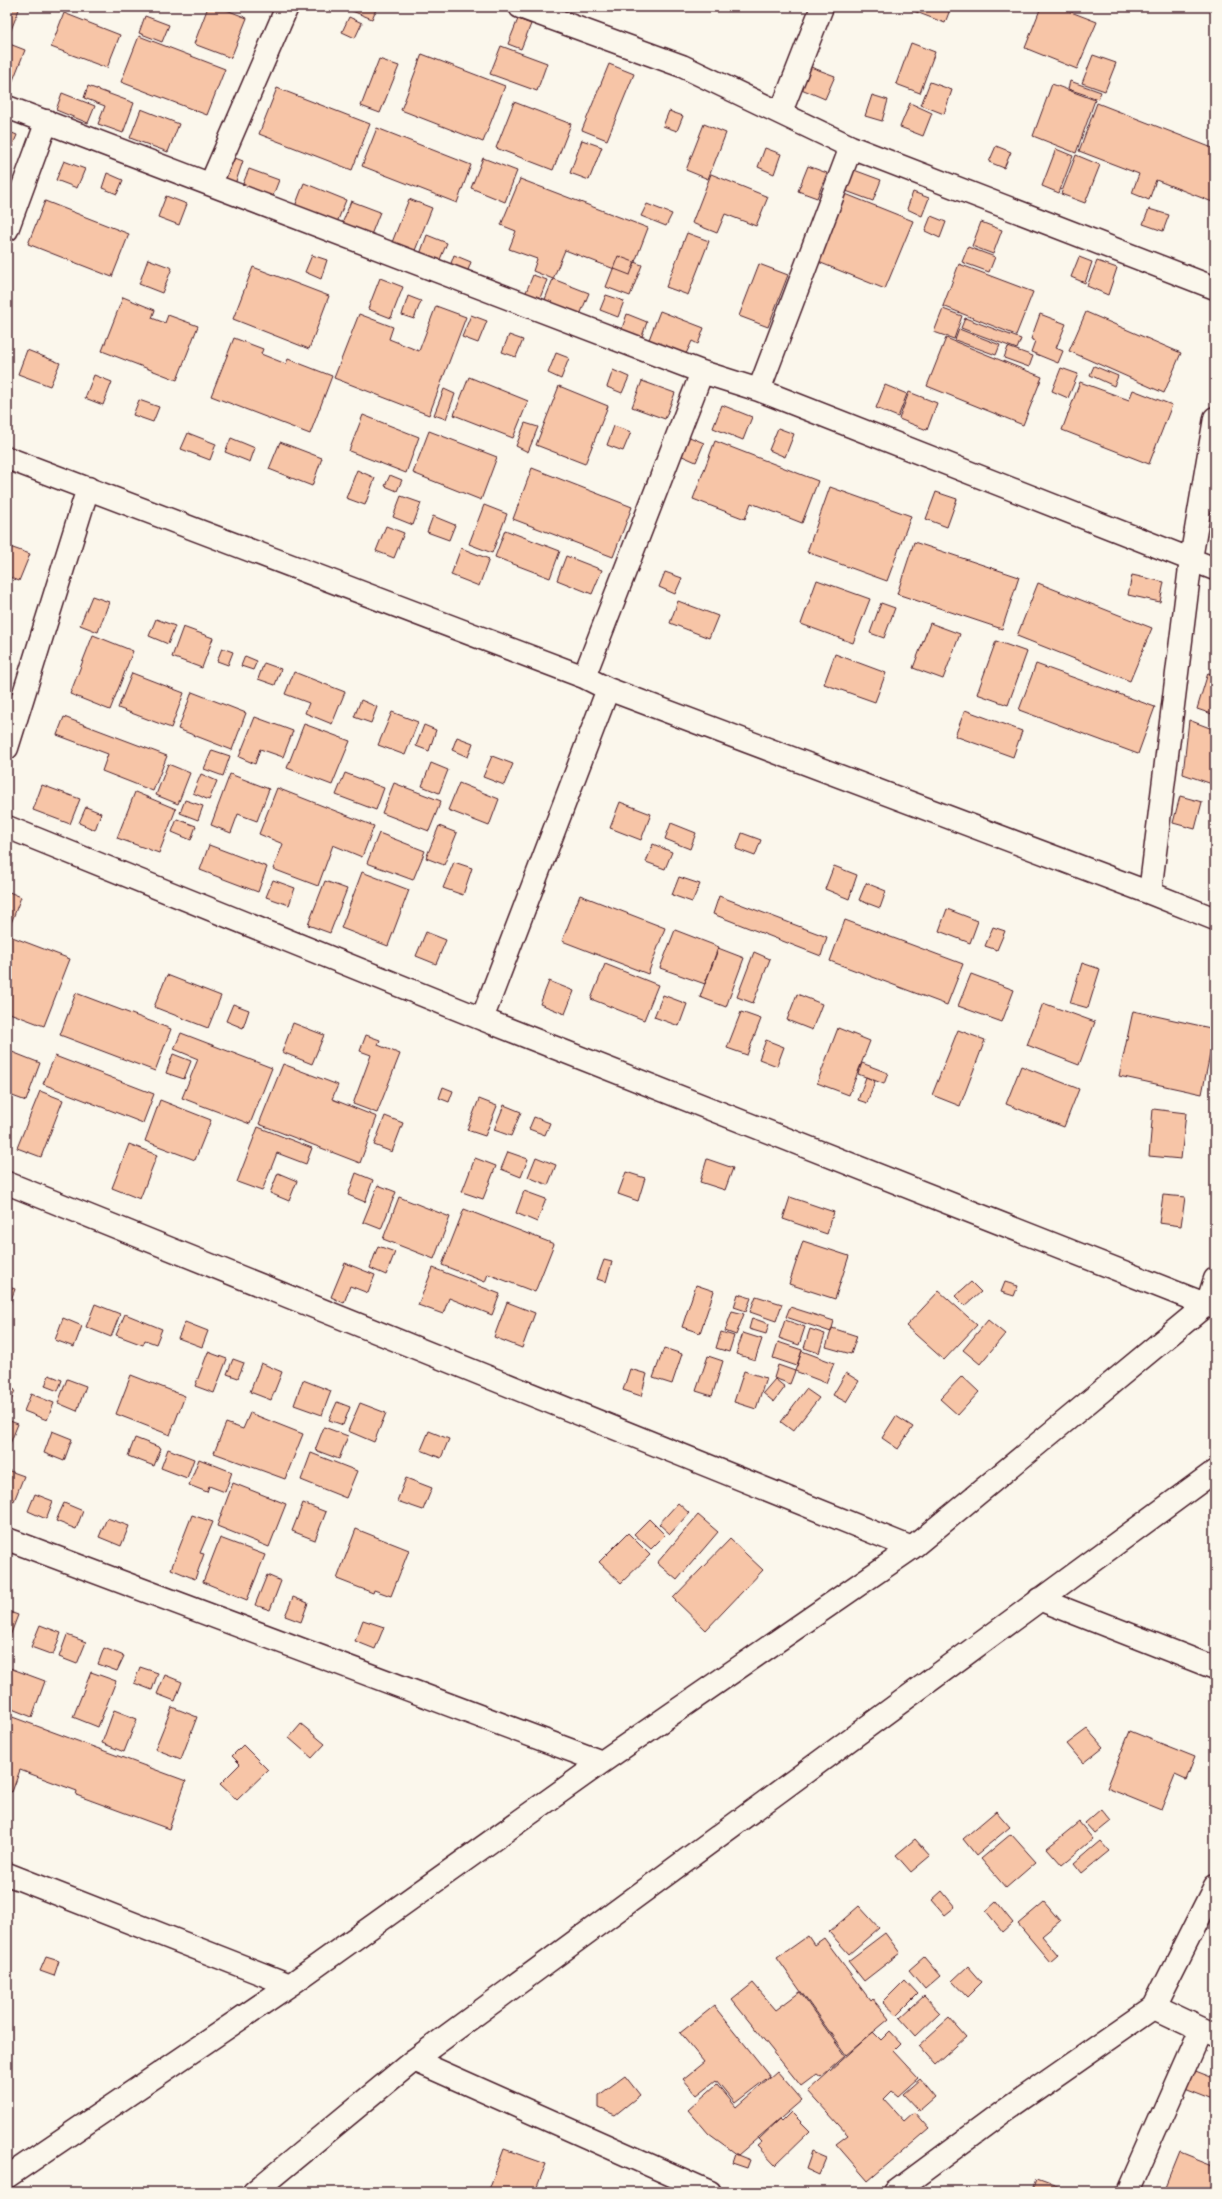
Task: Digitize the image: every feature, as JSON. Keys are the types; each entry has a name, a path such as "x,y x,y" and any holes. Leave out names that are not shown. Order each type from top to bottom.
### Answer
{"street":[{"path":"210,183 287,7"},
{"path":"520,7 682,66 781,112 851,147 1215,288"},
{"path":"781,112 822,7"},
{"path":"7,107 210,183 702,372 759,390 1215,568"},
{"path":"7,230 47,122"},
{"path":"759,390 851,147"},
{"path":"584,677 702,372"},
{"path":"1150,893 1191,559 1215,418"},
{"path":"7,458 584,677 608,689 1150,893 1215,919"},
{"path":"7,748 88,488"},
{"path":"482,1019 608,689"},
{"path":"7,827 482,1019 1211,1306"},
{"path":"7,1184 912,1548"},
{"path":"7,2177 290,1984 602,1762 912,1548 1211,1306 1215,1279"},
{"path":"254,2192 414,2060 1215,1471"},
{"path":"7,1539 602,1762"},
{"path":"1039,1599 1215,1668"},
{"path":"7,1874 290,1984"},
{"path":"895,2192 1003,2112 1154,2007 1215,1886"},
{"path":"1128,2192 1208,2032 1154,2007"},
{"path":"414,2060 710,2192"}],"building":[{"path":"7,7 20,7 9,35 7,34"},
{"path":"208,7 219,7 247,18 231,58 194,44"},
{"path":"353,7 377,7 372,19 352,11"},
{"path":"903,7 951,7 945,23"},
{"path":"1041,7 1058,7 1097,22 1077,69 1025,48"},
{"path":"64,13 120,35 107,68 51,47"},
{"path":"145,16 169,25 162,42 139,33"},
{"path":"349,17 362,23 355,38 342,32"},
{"path":"518,19 531,24 521,49 508,44"},
{"path":"139,36 225,69 207,115 121,82"},
{"path":"7,43 25,50 12,83 7,81"},
{"path":"911,43 935,52 920,93 896,84"},
{"path":"501,46 547,63 537,91 490,74"},
{"path":"422,54 505,86 483,142 401,110"},
{"path":"1093,55 1116,63 1105,91 1082,83"},
{"path":"379,59 399,66 380,113 361,106"},
{"path":"609,64 634,74 607,140 582,130"},
{"path":"808,66 835,76 825,99 799,88"},
{"path":"1070,81 1101,92 1098,99 1068,89"},
{"path":"930,82 952,90 944,114 921,105"},
{"path":"1052,84 1095,100 1076,153 1033,136"},
{"path":"88,86 134,103 123,133 98,124 105,106 84,98"},
{"path":"277,88 370,124 352,170 259,134"},
{"path":"62,93 95,106 88,123 56,110"},
{"path":"872,95 888,100 882,121 865,116"},
{"path":"514,102 571,124 553,170 496,148"},
{"path":"910,103 932,113 923,136 900,127"},
{"path":"1097,103 1215,149 1215,203 1156,180 1149,200 1132,193 1139,174 1079,151"},
{"path":"141,109 179,124 168,152 130,138"},
{"path":"669,111 683,116 677,131 663,126"},
{"path":"704,124 726,133 708,179 686,170"},
{"path":"377,128 471,165 457,203 362,166"},
{"path":"7,131 17,135 7,159"},
{"path":"582,140 602,147 589,180 570,173"},
{"path":"996,146 1011,152 1004,168 989,162"},
{"path":"765,148 781,154 774,174 758,167"},
{"path":"1056,149 1073,156 1059,193 1042,186"},
{"path":"227,155 243,161 235,184 219,178"},
{"path":"1076,155 1100,165 1085,203 1061,194"},
{"path":"483,158 517,171 505,202 471,188"},
{"path":"64,161 85,169 77,188 56,180"},
{"path":"808,166 827,173 817,198 798,191"},
{"path":"249,169 279,180 272,198 242,186"},
{"path":"854,170 881,180 873,201 846,191"},
{"path":"107,173 123,180 117,194 102,188"},
{"path":"711,174 768,197 756,226 725,214 717,233 692,223"},
{"path":"520,179 648,228 630,275 565,250 553,279 533,271 537,259 509,249 516,231 501,225"},
{"path":"304,183 346,200 336,225 294,209"},
{"path":"913,192 929,198 922,216 907,209"},
{"path":"843,193 913,221 885,289 816,261"},
{"path":"166,196 187,204 179,225 158,217"},
{"path":"409,199 432,208 414,253 391,245"},
{"path":"45,201 129,234 112,277 28,244"},
{"path":"351,201 380,212 371,235 342,224"},
{"path":"647,204 672,214 666,226 641,216"},
{"path":"1149,209 1169,215 1163,231 1143,224"},
{"path":"931,216 946,222 940,238 925,231"},
{"path":"981,222 1002,230 993,254 972,246"},
{"path":"687,233 709,241 688,295 666,287"},
{"path":"427,235 447,243 438,264 419,257"},
{"path":"968,247 995,257 989,272 962,262"},
{"path":"312,255 327,260 321,279 305,272"},
{"path":"454,255 471,262 466,276 449,269"},
{"path":"618,256 642,265 630,296 606,287"},
{"path":"1079,257 1092,262 1085,283 1071,277"},
{"path":"148,259 172,268 162,293 139,284"},
{"path":"1097,261 1117,268 1108,295 1087,286"},
{"path":"759,264 788,275 768,327 739,316"},
{"path":"959,264 1033,292 1016,335 943,306"},
{"path":"253,267 329,296 309,349 233,319"},
{"path":"533,275 547,280 538,303 524,297"},
{"path":"380,278 403,287 391,318 368,309"},
{"path":"553,279 589,293 580,315 544,302"},
{"path":"606,295 624,301 618,317 600,310"},
{"path":"408,296 421,301 414,319 402,315"},
{"path":"123,297 155,310 152,318 165,323 168,315 198,326 177,380 102,351"},
{"path":"436,306 466,317 429,415 334,378 359,314 393,327 389,339 419,351"},
{"path":"943,309 962,316 954,339 934,332"},
{"path":"660,311 704,328 698,344 692,341 685,356 648,342"},
{"path":"1086,312 1181,353 1164,393 1069,351"},
{"path":"627,314 647,322 640,342 620,334"},
{"path":"1040,314 1066,324 1056,348 1063,351 1058,363 1031,352 1035,341 1031,339"},
{"path":"471,315 487,321 478,343 462,337"},
{"path":"965,318 1021,339 1017,349 961,328"},
{"path":"959,329 1000,345 996,355 955,340"},
{"path":"509,335 523,340 516,357 502,352"},
{"path":"234,338 263,349 261,354 286,364 288,359 332,376 310,434 211,396"},
{"path":"946,338 1042,377 1023,425 927,386"},
{"path":"1008,347 1033,356 1029,367 1004,358"},
{"path":"27,350 60,363 50,386 18,374"},
{"path":"556,353 569,358 561,379 548,373"},
{"path":"1094,366 1118,376 1114,386 1090,375"},
{"path":"1061,368 1078,374 1068,398 1052,391"},
{"path":"613,370 629,377 622,393 607,387"},
{"path":"94,375 112,382 103,405 85,398"},
{"path":"469,377 528,401 513,438 454,415"},
{"path":"642,381 675,393 665,419 632,407"},
{"path":"1080,382 1129,400 1133,390 1172,405 1149,464 1062,430"},
{"path":"885,385 907,394 898,417 876,408"},
{"path":"559,386 608,406 585,464 536,445"},
{"path":"444,389 455,394 446,419 434,415"},
{"path":"909,392 937,403 927,430 899,419"},
{"path":"139,400 159,407 153,422 133,415"},
{"path":"722,405 752,417 743,440 713,428"},
{"path":"363,415 419,437 406,473 349,451"},
{"path":"525,423 538,427 528,452 516,446"},
{"path":"614,426 631,432 623,451 607,445"},
{"path":"778,428 794,434 785,457 769,450"},
{"path":"429,431 497,457 481,500 413,473"},
{"path":"188,433 216,444 210,460 181,449"},
{"path":"687,436 704,443 696,462 680,455"},
{"path":"231,438 255,448 250,462 225,452"},
{"path":"715,441 818,481 802,523 751,503 745,519 693,499"},
{"path":"280,442 322,458 312,486 269,469"},
{"path":"532,468 632,507 613,557 513,519"},
{"path":"357,470 375,478 365,505 346,498"},
{"path":"390,475 402,480 397,491 385,486"},
{"path":"830,487 911,516 887,581 807,552"},
{"path":"936,492 957,499 947,527 926,519"},
{"path":"401,496 421,503 413,525 393,517"},
{"path":"484,505 507,514 492,553 469,544"},
{"path":"433,516 455,525 449,540 427,532"},
{"path":"386,526 404,533 394,558 376,551"},
{"path":"505,530 560,551 550,578 495,557"},
{"path":"914,542 1019,577 1002,629 897,594"},
{"path":"7,546 30,554 19,581 7,576"},
{"path":"461,548 489,559 479,586 451,575"},
{"path":"566,556 602,570 592,594 557,580"},
{"path":"665,572 682,578 675,594 659,587"},
{"path":"1132,575 1164,582 1160,602 1128,595"},
{"path":"817,580 870,599 853,643 801,624"},
{"path":"1038,583 1152,628 1130,681 1017,636"},
{"path":"92,596 109,602 98,632 80,625"},
{"path":"678,601 718,616 709,638 670,623"},
{"path":"881,603 895,608 884,638 870,633"},
{"path":"156,619 175,626 168,644 149,636"},
{"path":"930,623 960,634 943,679 913,668"},
{"path":"183,627 213,638 202,668 172,657"},
{"path":"93,635 133,651 110,710 70,694"},
{"path":"996,641 1027,652 1008,705 977,694"},
{"path":"222,648 233,652 228,665 217,661"},
{"path":"835,654 886,673 875,702 824,684"},
{"path":"245,656 257,661 253,670 241,666"},
{"path":"264,663 281,669 275,685 258,679"},
{"path":"1036,664 1155,707 1138,754 1019,710"},
{"path":"294,672 345,692 332,724 305,713 309,703 285,694"},
{"path":"132,673 184,693 171,728 118,708"},
{"path":"1208,673 1215,675 1215,715 1197,709"},
{"path":"192,692 246,713 232,750 178,729"},
{"path":"361,700 377,707 371,723 354,717"},
{"path":"965,710 1022,731 1013,757 955,736"},
{"path":"392,712 418,722 405,755 378,745"},
{"path":"64,717 167,756 153,791 102,771 108,754 57,735"},
{"path":"255,717 293,731 283,757 260,749 255,764 239,757"},
{"path":"1189,720 1215,730 1215,785 1183,774"},
{"path":"304,724 350,741 332,785 287,768"},
{"path":"424,725 436,730 429,751 416,746"},
{"path":"457,737 473,743 468,757 452,750"},
{"path":"212,750 230,756 223,776 204,769"},
{"path":"492,756 513,764 504,785 483,777"},
{"path":"431,763 448,770 439,793 422,786"},
{"path":"168,764 190,773 178,804 156,795"},
{"path":"345,773 384,788 376,810 336,795"},
{"path":"201,774 217,781 209,800 193,793"},
{"path":"230,774 269,789 257,821 238,814 231,833 211,825"},
{"path":"394,783 441,801 429,831 382,813"},
{"path":"459,783 499,799 489,826 448,810"},
{"path":"42,785 80,799 70,824 33,810"},
{"path":"277,788 374,826 362,857 333,845 318,886 273,869 283,844 259,834"},
{"path":"135,792 176,809 159,853 117,838"},
{"path":"1180,796 1202,802 1195,829 1173,823"},
{"path":"185,800 203,806 198,820 180,813"},
{"path":"620,802 651,814 641,840 610,828"},
{"path":"86,807 101,813 95,830 79,823"},
{"path":"177,819 196,826 191,840 172,832"},
{"path":"671,823 696,833 690,849 665,839"},
{"path":"439,826 457,833 444,865 426,858"},
{"path":"379,833 425,851 413,880 367,863"},
{"path":"742,833 761,840 755,856 736,849"},
{"path":"653,844 672,852 665,869 646,862"},
{"path":"209,845 267,867 258,892 200,870"},
{"path":"454,862 472,868 463,895 443,888"},
{"path":"834,866 857,875 849,899 825,889"},
{"path":"362,872 409,890 388,946 341,928"},
{"path":"679,877 700,884 692,902 672,895"},
{"path":"273,880 295,888 289,905 266,897"},
{"path":"325,881 347,889 330,933 308,925"},
{"path":"866,883 886,891 880,908 859,900"},
{"path":"7,891 21,897 7,934"},
{"path":"580,895 665,928 648,974 562,941"},
{"path":"719,896 827,937 821,956 713,914"},
{"path":"947,909 978,921 970,943 939,931"},
{"path":"845,920 963,964 947,1005 830,961"},
{"path":"993,927 1005,931 997,950 985,946"},
{"path":"675,930 719,947 705,984 660,968"},
{"path":"426,932 446,940 436,964 416,956"},
{"path":"7,935 70,959 44,1026 7,1012"},
{"path":"718,948 744,958 726,1007 700,997"},
{"path":"754,952 770,959 753,1003 737,997"},
{"path":"1082,963 1100,969 1088,1008 1070,1003"},
{"path":"605,964 658,985 644,1020 591,999"},
{"path":"971,974 1014,990 1002,1022 958,1006"},
{"path":"167,975 221,996 208,1028 154,1007"},
{"path":"549,981 574,991 565,1014 540,1004"},
{"path":"76,993 171,1029 155,1071 60,1035"},
{"path":"797,994 822,1004 812,1030 787,1020"},
{"path":"663,995 687,1004 679,1026 654,1017"},
{"path":"1043,1003 1095,1022 1079,1065 1027,1045"},
{"path":"233,1004 249,1010 243,1028 226,1021"},
{"path":"1133,1011 1215,1029 1202,1094 1119,1076"},
{"path":"741,1012 761,1019 747,1055 727,1048"},
{"path":"293,1023 324,1035 312,1064 282,1052"},
{"path":"838,1028 870,1041 849,1095 817,1083"},
{"path":"958,1030 985,1040 960,1106 932,1095"},
{"path":"181,1033 272,1068 250,1124 182,1098 198,1059 174,1049"},
{"path":"366,1035 380,1040 378,1045 400,1054 377,1113 353,1104 371,1055 360,1051"},
{"path":"766,1040 784,1047 777,1066 759,1059"},
{"path":"7,1050 40,1063 26,1101 7,1094"},
{"path":"173,1054 191,1061 184,1079 166,1073"},
{"path":"55,1056 154,1094 143,1123 43,1084"},
{"path":"862,1063 888,1073 884,1084 858,1074"},
{"path":"283,1064 338,1085 332,1099 377,1117 360,1163 259,1124"},
{"path":"1021,1066 1079,1089 1064,1127 1006,1104"},
{"path":"866,1077 875,1081 867,1103 858,1100"},
{"path":"443,1087 453,1091 449,1102 439,1098"},
{"path":"40,1091 63,1100 41,1157 17,1148"},
{"path":"479,1099 497,1106 485,1136 467,1130"},
{"path":"160,1100 211,1120 195,1160 145,1141"},
{"path":"504,1105 521,1112 511,1136 494,1130"},
{"path":"1153,1109 1186,1113 1181,1159 1149,1156"},
{"path":"385,1116 403,1123 392,1152 374,1145"},
{"path":"534,1117 550,1123 545,1135 529,1129"},
{"path":"258,1127 312,1148 306,1164 277,1153 262,1191 237,1182"},
{"path":"129,1144 157,1155 140,1199 112,1188"},
{"path":"508,1152 528,1159 521,1177 501,1169"},
{"path":"536,1157 556,1165 548,1185 528,1177"},
{"path":"475,1158 496,1166 483,1199 462,1192"},
{"path":"707,1159 733,1168 725,1190 700,1182"},
{"path":"626,1172 645,1178 638,1201 618,1194"},
{"path":"278,1173 297,1181 289,1201 270,1193"},
{"path":"356,1173 373,1180 365,1202 348,1195"},
{"path":"378,1185 396,1192 381,1229 363,1222"},
{"path":"524,1191 546,1199 537,1222 516,1213"},
{"path":"1163,1195 1185,1197 1181,1226 1159,1223"},
{"path":"399,1197 450,1217 434,1259 383,1239"},
{"path":"790,1197 834,1212 827,1234 783,1219"},
{"path":"464,1209 554,1244 535,1292 488,1274 485,1282 442,1265"},
{"path":"803,1241 849,1256 835,1299 789,1284"},
{"path":"378,1246 395,1252 386,1275 370,1268"},
{"path":"604,1260 612,1262 606,1282 597,1279"},
{"path":"345,1263 375,1275 368,1293 350,1286 344,1303 331,1297"},
{"path":"433,1268 500,1294 492,1315 449,1298 443,1314 418,1305"},
{"path":"971,1282 981,1292 965,1306 955,1296"},
{"path":"1005,1282 1018,1286 1014,1296 1001,1292"},
{"path":"696,1285 714,1291 700,1333 682,1327"},
{"path":"7,1286 15,1289 7,1311"},
{"path":"939,1291 977,1325 944,1360 906,1326"},
{"path":"738,1294 751,1298 746,1311 734,1307"},
{"path":"756,1296 782,1304 776,1321 750,1312"},
{"path":"507,1302 535,1313 522,1348 494,1337"},
{"path":"95,1304 120,1314 111,1337 86,1327"},
{"path":"790,1307 834,1321 831,1332 786,1317"},
{"path":"732,1311 744,1314 736,1335 725,1331"},
{"path":"125,1314 162,1329 156,1344 145,1340 143,1345 116,1335"},
{"path":"63,1318 82,1326 74,1347 55,1340"},
{"path":"752,1318 769,1324 766,1334 749,1329"},
{"path":"785,1320 805,1327 799,1345 779,1338"},
{"path":"988,1320 1005,1334 980,1364 963,1350"},
{"path":"185,1322 208,1331 202,1347 178,1338"},
{"path":"832,1328 857,1336 851,1354 826,1347"},
{"path":"810,1329 825,1334 819,1353 804,1348"},
{"path":"721,1332 734,1336 729,1352 716,1348"},
{"path":"743,1333 762,1339 755,1360 736,1354"},
{"path":"778,1342 802,1350 797,1366 773,1358"},
{"path":"664,1348 682,1354 672,1384 653,1378"},
{"path":"802,1351 834,1363 826,1383 795,1371"},
{"path":"208,1352 227,1359 214,1393 195,1386"},
{"path":"708,1356 723,1361 712,1396 696,1391"},
{"path":"233,1359 244,1363 238,1378 227,1374"},
{"path":"261,1363 282,1372 271,1400 250,1392"},
{"path":"778,1365 795,1371 790,1384 774,1378"},
{"path":"630,1369 647,1374 641,1396 623,1390"},
{"path":"744,1371 766,1378 756,1409 734,1402"},
{"path":"846,1373 859,1381 846,1402 833,1395"},
{"path":"49,1375 62,1380 58,1391 45,1386"},
{"path":"131,1375 185,1396 170,1435 116,1414"},
{"path":"962,1376 979,1392 958,1415 940,1399"},
{"path":"67,1379 86,1386 77,1411 58,1403"},
{"path":"775,1379 785,1387 774,1402 763,1393"},
{"path":"303,1380 331,1391 322,1415 294,1405"},
{"path":"7,1387 15,1390 7,1412"},
{"path":"806,1389 819,1398 793,1431 781,1422"},
{"path":"31,1394 54,1403 47,1420 24,1411"},
{"path":"337,1402 350,1407 343,1425 329,1420"},
{"path":"360,1403 386,1413 374,1442 348,1431"},
{"path":"250,1413 303,1434 285,1479 214,1453 226,1423 243,1429"},
{"path":"896,1416 913,1427 898,1449 882,1438"},
{"path":"7,1420 18,1424 7,1451"},
{"path":"324,1427 348,1436 339,1459 315,1450"},
{"path":"52,1431 72,1439 64,1461 44,1453"},
{"path":"429,1431 449,1439 441,1458 421,1450"},
{"path":"135,1438 161,1448 154,1466 128,1456"},
{"path":"168,1449 194,1459 187,1478 161,1468"},
{"path":"311,1453 357,1471 346,1498 301,1480"},
{"path":"199,1459 232,1472 225,1492 209,1486 207,1492 189,1485"},
{"path":"7,1470 24,1476 14,1501 7,1498"},
{"path":"406,1478 432,1488 423,1510 397,1501"},
{"path":"233,1483 286,1504 269,1547 217,1526"},
{"path":"35,1494 53,1501 46,1519 28,1511"},
{"path":"64,1503 83,1511 76,1529 56,1521"},
{"path":"303,1503 326,1512 315,1540 292,1531"},
{"path":"678,1503 689,1513 670,1534 659,1524"},
{"path":"192,1515 213,1522 200,1553 204,1554 195,1579 171,1569"},
{"path":"698,1515 718,1532 677,1580 657,1563"},
{"path":"107,1518 129,1526 121,1546 99,1537"},
{"path":"649,1519 665,1535 651,1549 634,1534"},
{"path":"356,1529 409,1550 391,1596 374,1590 373,1593 337,1579"},
{"path":"628,1533 650,1555 621,1583 599,1562"},
{"path":"220,1538 265,1555 247,1600 203,1582"},
{"path":"730,1539 763,1570 706,1630 673,1598"},
{"path":"267,1575 281,1581 270,1610 255,1605"},
{"path":"293,1597 308,1603 301,1622 285,1616"},
{"path":"7,1611 18,1615 10,1636 7,1635"},
{"path":"363,1620 384,1627 375,1649 355,1641"},
{"path":"40,1625 61,1633 53,1655 31,1647"},
{"path":"67,1635 86,1642 77,1664 59,1657"},
{"path":"104,1648 124,1656 117,1671 98,1664"},
{"path":"7,1667 45,1681 32,1717 7,1707"},
{"path":"140,1667 158,1673 152,1690 134,1683"},
{"path":"91,1672 116,1681 98,1727 73,1717"},
{"path":"165,1675 182,1682 175,1701 157,1694"},
{"path":"172,1707 197,1717 181,1759 155,1749"},
{"path":"114,1710 137,1719 124,1752 102,1743"},
{"path":"7,1715 186,1781 169,1829 76,1795 77,1791 20,1770 12,1792 7,1790"},
{"path":"301,1724 325,1744 312,1758 289,1738"},
{"path":"1087,1729 1103,1747 1083,1763 1067,1744"},
{"path":"1130,1731 1195,1757 1186,1780 1175,1775 1161,1810 1107,1788"},
{"path":"243,1745 268,1770 237,1800 220,1784 240,1764 232,1756"},
{"path":"1101,1809 1111,1821 1095,1834 1085,1823"},
{"path":"996,1811 1010,1827 976,1855 963,1839"},
{"path":"1079,1822 1093,1839 1062,1865 1047,1848"},
{"path":"1011,1834 1036,1862 1006,1888 981,1859"},
{"path":"915,1839 930,1856 911,1872 896,1855"},
{"path":"1100,1841 1109,1851 1082,1873 1074,1863"},
{"path":"942,1891 955,1907 945,1915 932,1900"},
{"path":"996,1902 1013,1923 1003,1932 986,1911"},
{"path":"1044,1902 1060,1921 1042,1936 1058,1955 1050,1962 1018,1924"},
{"path":"859,1906 879,1928 849,1954 829,1932"},
{"path":"885,1933 900,1953 864,1981 848,1961"},
{"path":"808,1936 814,1945 824,1938 870,2000 872,1998 889,2019 846,2055 777,1958"},
{"path":"46,1957 59,1961 54,1976 40,1971"},
{"path":"924,1957 940,1976 925,1989 909,1970"},
{"path":"968,1966 982,1982 967,1997 952,1981"},
{"path":"905,1980 918,1994 897,2015 883,2002"},
{"path":"753,1983 776,2010 800,1992 845,2056 821,2077 817,2074 801,2086 732,2000"},
{"path":"924,1996 940,2013 916,2036 900,2018"},
{"path":"714,2006 770,2076 735,2103 716,2080 697,2095 683,2079 704,2062 680,2033"},
{"path":"949,2018 966,2037 935,2065 918,2046"},
{"path":"890,2031 901,2043 893,2051 918,2078 898,2096 892,2091 884,2099 904,2121 914,2112 929,2129 868,2181 836,2144 848,2135 808,2091 873,2032 881,2040"},
{"path":"1192,2069 1215,2078 1215,2102 1184,2090"},
{"path":"777,2071 802,2100 738,2155 709,2134 688,2110 717,2084 736,2107"},
{"path":"625,2076 640,2095 615,2115 599,2108 599,2095"},
{"path":"920,2079 935,2097 919,2111 903,2094"},
{"path":"791,2112 810,2131 775,2165 757,2146 762,2142 759,2139 779,2120 781,2122"},
{"path":"504,2149 546,2164 535,2192 488,2192"},
{"path":"812,2152 826,2158 819,2175 806,2169"},
{"path":"1180,2153 1215,2167 1215,2192 1170,2192 1165,2190"},
{"path":"735,2154 750,2160 747,2168 732,2163"},
{"path":"1038,2181 1068,2192 1034,2192"}]}
